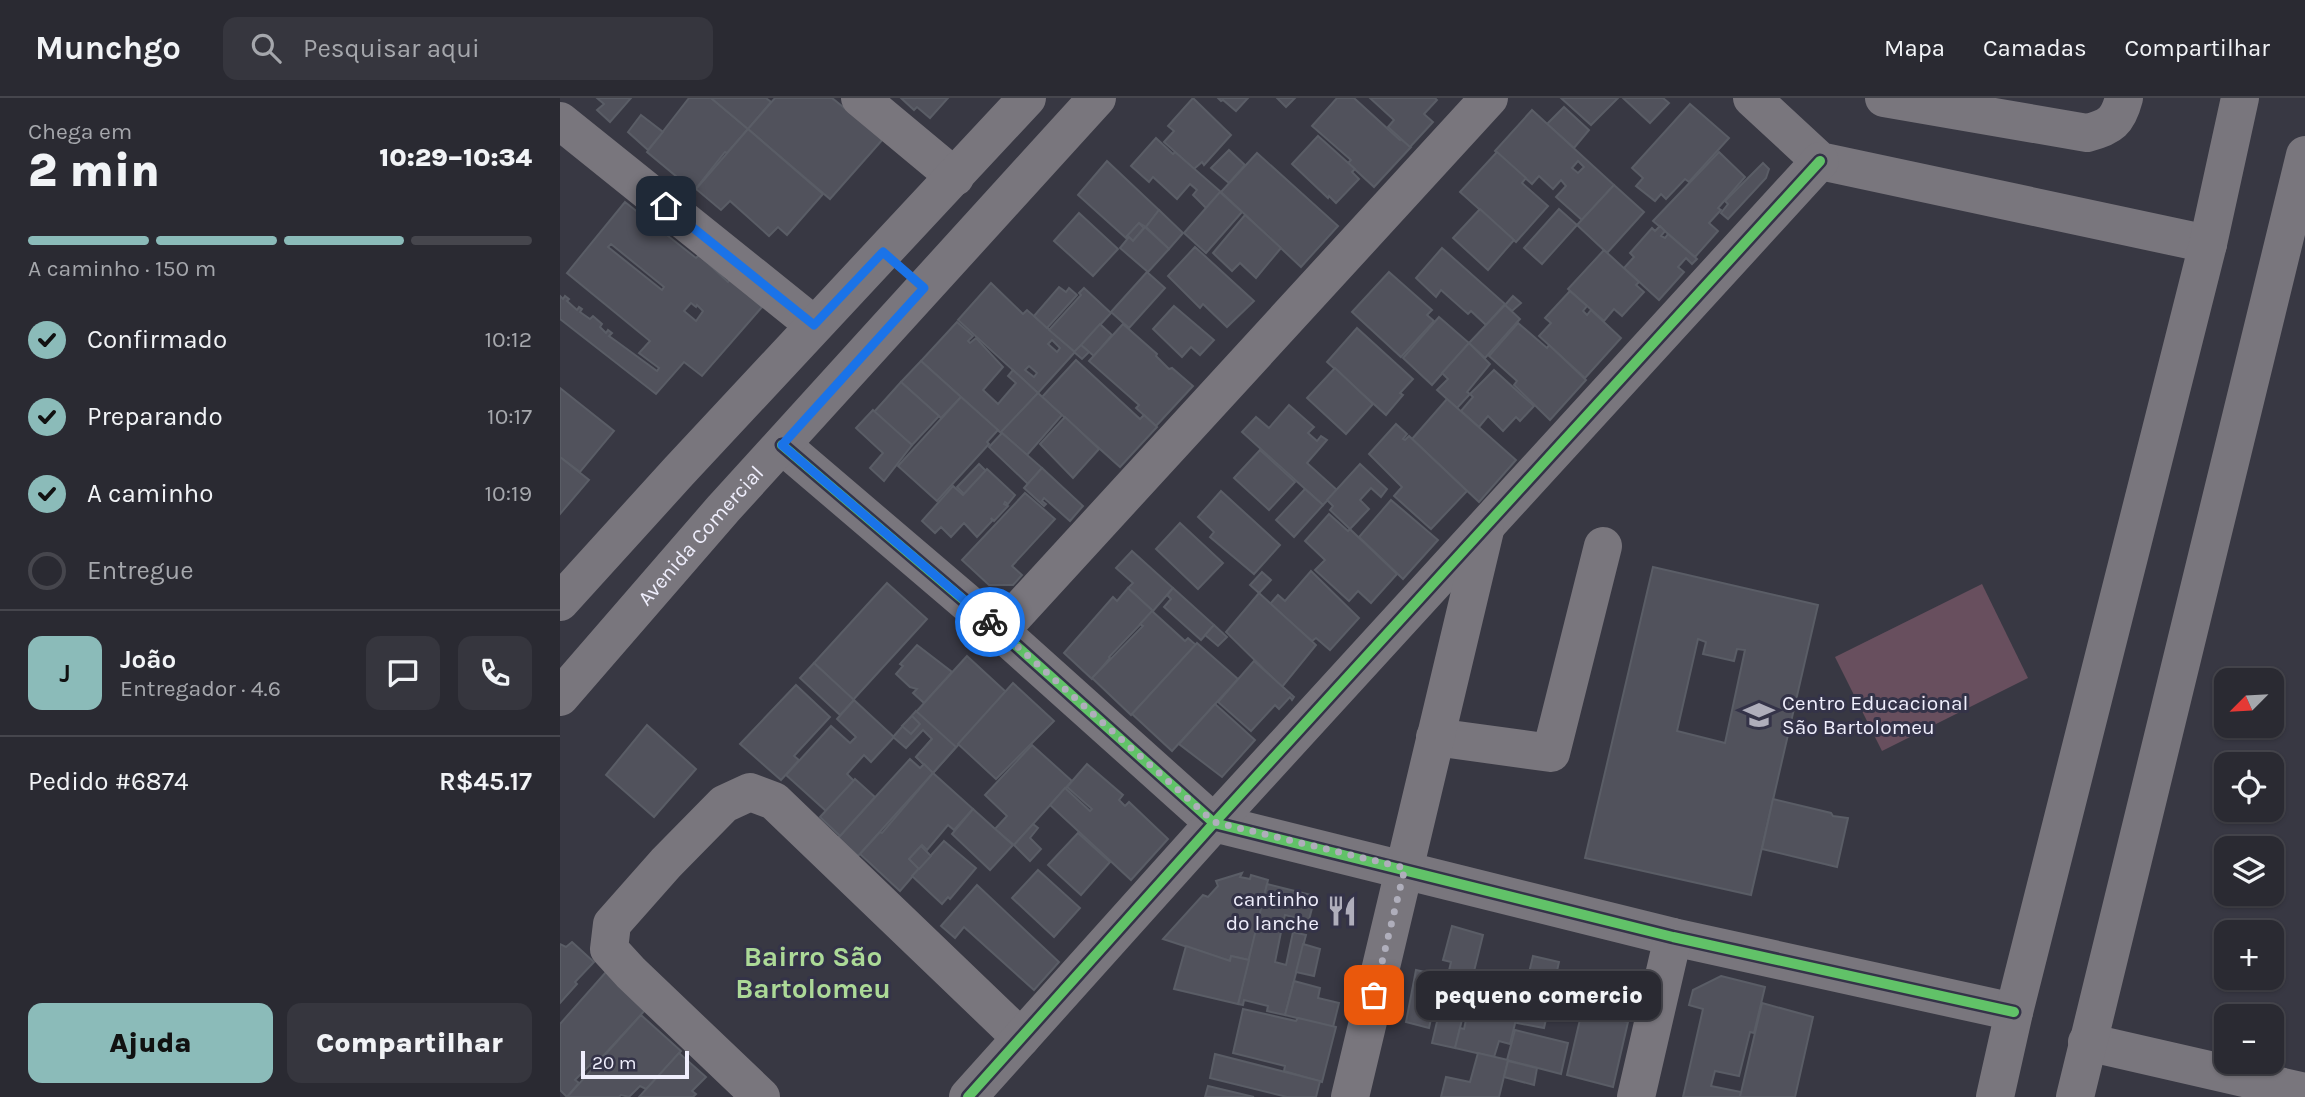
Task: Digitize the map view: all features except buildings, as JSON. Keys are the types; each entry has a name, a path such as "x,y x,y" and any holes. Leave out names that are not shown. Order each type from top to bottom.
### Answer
{"street":[{"path":"860,98 955,177"},
{"path":"560,602 1027,98"},
{"name":"Avenida Comercial","path":"560,697 723,509 1097,98"},
{"path":"1000,631 1489,98"},
{"path":"1752,98 1820,161 2208,244"},
{"path":"1884,98 2087,133 2107,128 2120,113 2124,98"},
{"path":"1996,1097 2014,1012 2208,244 2240,98"},
{"path":"560,121 814,325"},
{"path":"2075,1097 2087,1042 2289,286 2305,155"},
{"path":"968,1097 1214,822 1820,161"},
{"path":"883,252 924,288"},
{"path":"782,445 1000,631 1214,822 1673,937 2014,1012"},
{"path":"679,471 723,509"},
{"path":"1350,1097 1485,527"},
{"path":"1435,737 1551,753 1603,546"},
{"path":"761,1097 609,949 612,924 666,863 724,804 750,792 774,801 1021,1038"},
{"path":"1636,1097 1673,937"},
{"path":"2087,1042 2200,1084 2305,1093"}],"shaded area":[{"path":"1982,584 2028,678 1882,751 1835,657"}],"cycle path":[{"path":"968,1097 1214,823 1820,161"},
{"path":"782,445 1000,631 1214,823 1673,937 2014,1012"}],"way so far":[{"path":"990,622 1214,822 1405,868 1374,995"}],"place":[{"name":"Centro Educacional São Bartolomeu","path":"1759,715"},
{"name":"cantinho do lanche","path":"1342,911"},
{"name":"pequeno comercio","path":"1374,995"}],"district":[{"name":"Bairro São Bartolomeu","path":"813,972"}],"route":[{"path":"666,206 814,325 883,252 924,288 782,445 990,622"}]}
